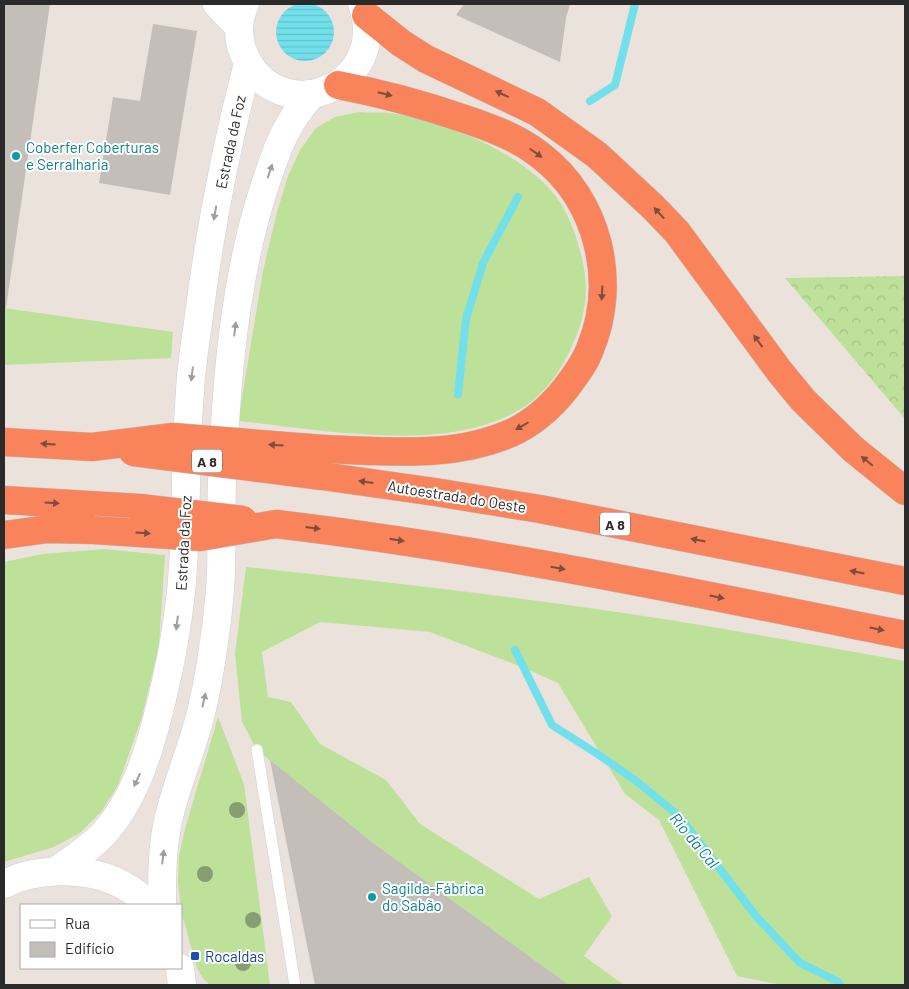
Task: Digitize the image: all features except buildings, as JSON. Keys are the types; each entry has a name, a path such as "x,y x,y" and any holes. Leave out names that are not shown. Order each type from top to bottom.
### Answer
{"highway":[{"path":"364,9 401,43 426,59 537,112 597,155 677,232 780,372 803,400 853,449 905,491"},
{"path":"92,447 173,437 324,449 420,452 450,450 481,444 512,432 537,418 558,398 577,374 590,351 600,320 603,290 600,254 592,224 578,195 560,172 540,154 518,140 486,126 420,104 380,93 338,85"},
{"name":"Autoestrada do Oeste","path":"4,442 92,447 435,492 540,509 905,581"},
{"path":"4,500 140,508 349,533 468,551 683,590 905,635"},
{"path":"4,535 48,529 200,537 276,524"}],"main road":[{"path":"217,4 242,16 241,46 248,63 260,78 275,88 293,94 312,94 325,91 338,85 353,72 363,54 367,35 364,9"},
{"name":"Estrada da Foz","path":"56,871 106,832 124,806 140,774 166,688 175,640 183,569 190,390 205,272 222,174 248,63"},
{"path":"162,904 162,867 167,826 176,789 196,732 212,656 221,575 222,480 228,391 244,265 257,211 286,128 312,94"},
{"path":"4,884 28,875 56,871 89,872 115,880 140,896 147,904"},
{"path":"180,969 182,985"}],"lane":[{"path":"257,750 295,985"}],"green space":[{"path":"359,112 389,113 411,117 434,123 483,142 528,169 546,185 560,202 572,226 583,264 586,288 584,311 577,334 558,372 541,393 520,410 493,422 464,430 400,436 333,432 238,421 263,271 288,176 300,150 316,128 335,117"},
{"path":"905,276 905,419 785,278"},
{"path":"4,308 173,332 171,358 4,365"},
{"path":"104,549 165,555 159,646 142,717 118,785 102,811 80,833 54,847 4,862 4,562 43,554"},
{"path":"246,567 565,604 684,622 905,661 905,985 782,985 737,976 659,820 625,794 558,683 522,667 430,632 320,622 262,652 268,697 291,702 320,744 386,780 420,824 539,899 589,877 612,916 584,956 624,985 569,985 372,842 257,750 242,722 235,654"},
{"path":"218,717 244,784 270,985 209,984 197,968 182,915 178,881 179,856 185,829"}],"water":[{"path":"305,3 321,8 329,16 334,32 329,48 321,56 305,61 289,56 281,48 276,32 281,16 289,8"}],"waterway":[{"name":"Rio da Cal","path":"590,101 615,85 635,4"},
{"path":"458,394 466,319 483,263 518,197"},
{"name":"Rio da Cal","path":"515,650 552,725 635,780 679,816 756,916 800,963 837,981 840,985"}],"place":[{"name":"Coberfer Coberturas e Serralharia","path":"16,156"},
{"name":"Sagilda-Fábrica do Sabão","path":"372,897"},
{"name":"Rocaldas","path":"195,956"}]}
